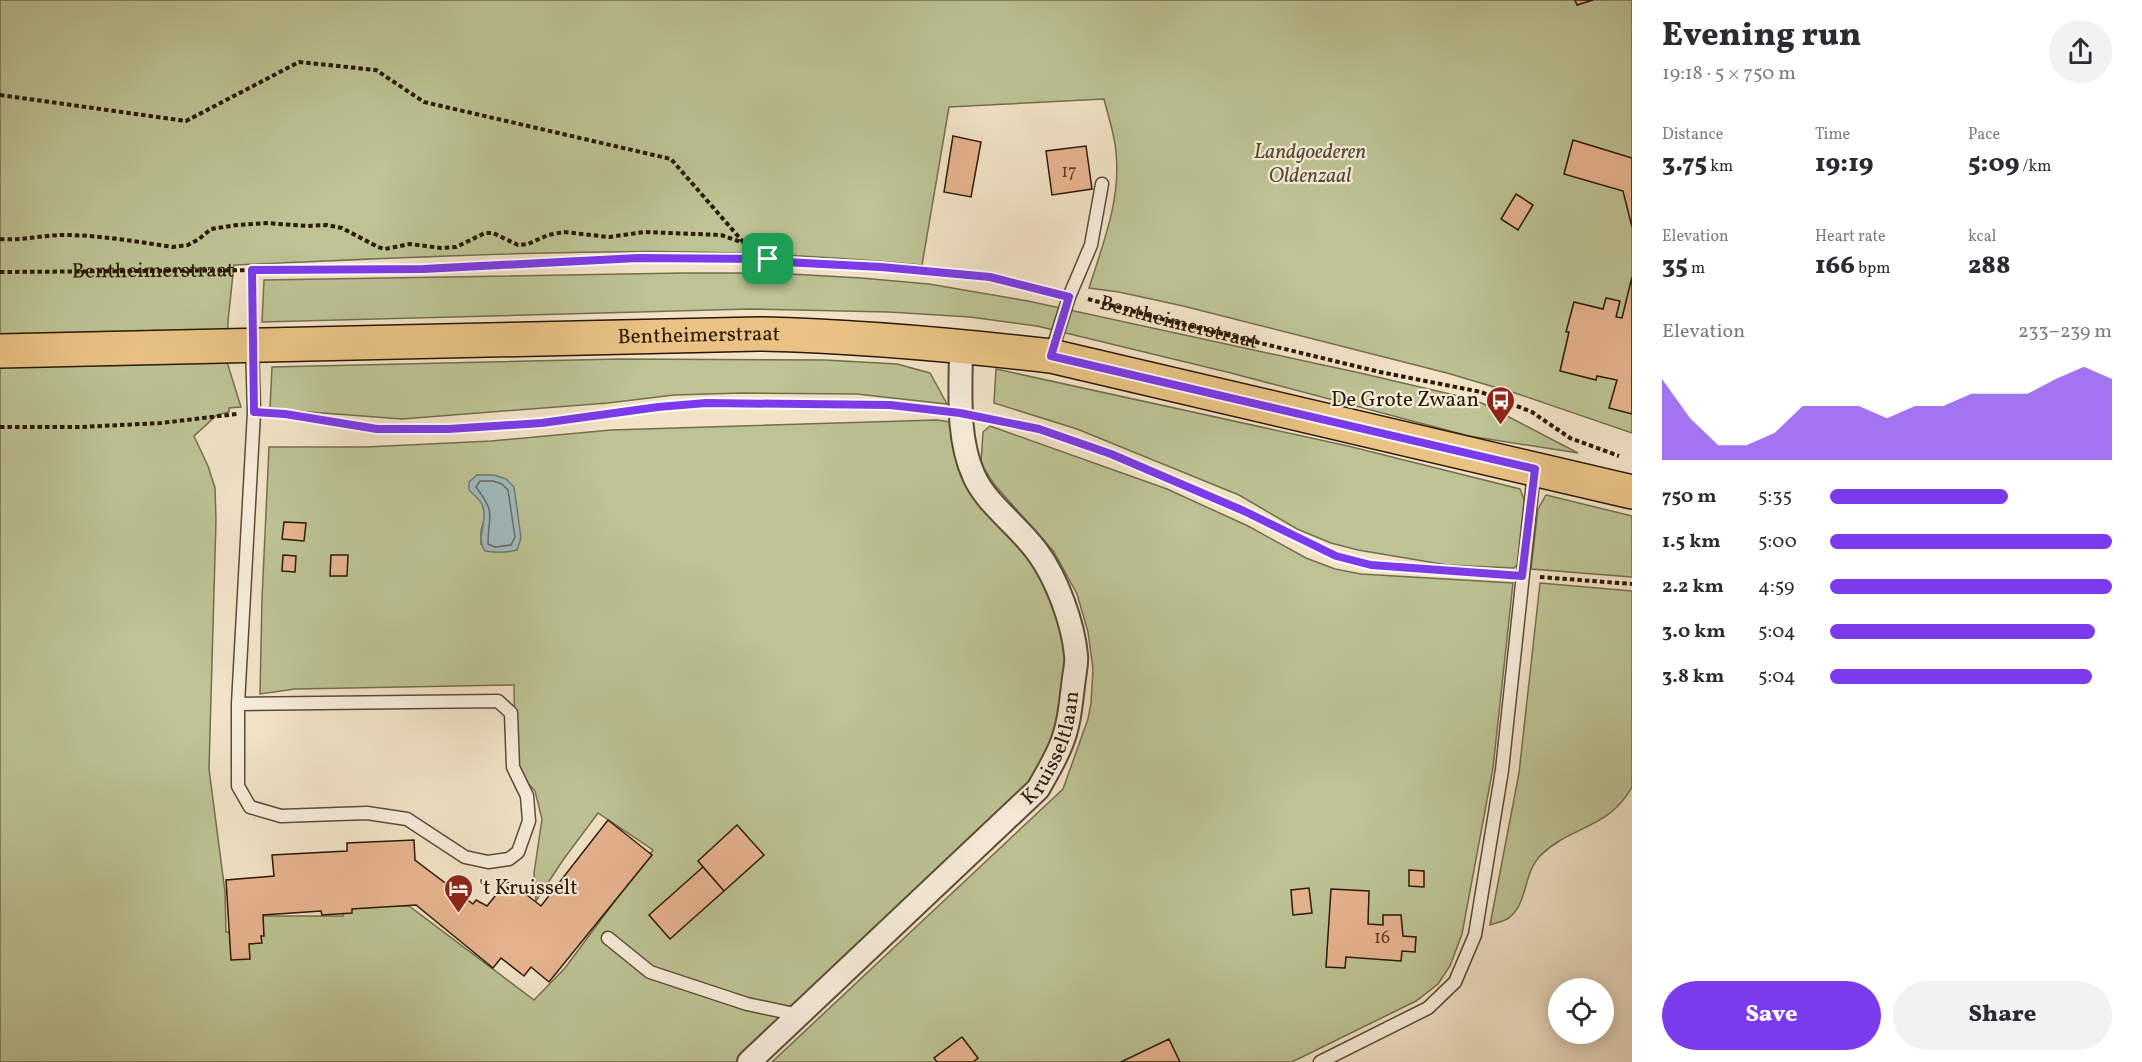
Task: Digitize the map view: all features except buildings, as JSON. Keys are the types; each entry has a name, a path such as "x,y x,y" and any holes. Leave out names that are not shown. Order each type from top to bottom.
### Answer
{"main road":[{"name":"Bentheimerstraat","path":"0,351 759,334 834,335 962,346 1051,356 1632,492"}],"street":[{"name":"Kruisseltlaan","path":"749,1062 1038,789 1062,744 1070,717 1077,656 1067,613 1054,581 1039,554 986,496 967,460 960,413 962,346"}],"lane":[{"path":"1051,356 1069,297 1091,245 1102,184"},
{"path":"238,705 498,701 511,713 513,767 527,796 529,821 519,852 509,859 488,862 465,857 407,819 367,813 281,816 250,807 238,786 238,705 254,412 252,345"},
{"path":"1320,1062 1428,1008 1455,982 1475,935 1502,770 1535,469"},
{"path":"608,938 650,972 747,1004 799,1015"}],"path":[{"path":"0,95 186,121 299,62 376,70 424,102 671,159 744,243"},
{"path":"0,239 16,241 38,235 70,235 173,248 199,240 211,229 266,223 327,225 342,228 385,249 410,244 441,248 456,247 485,233 493,233 518,245 564,232 609,237 644,232 721,235 744,243 768,259"},
{"name":"Bentheimerstraat","path":"0,272 423,269 638,258 768,259"},
{"name":"Bentheimerstraat","path":"768,259 745,260 881,267 990,277 1069,297 1084,297 1169,321 1380,372 1481,392 1532,412 1570,438 1623,458"},
{"path":"252,270 252,345"},
{"path":"0,427 81,427 161,423 254,412 285,414 377,429 487,428 706,403 890,405 960,413 1039,429 1111,454 1244,511 1336,556 1371,565 1632,584"}],"green space":[{"name":"Landgoederen Oldenzaal","path":"0,0 1632,0 1632,433 1518,394 1447,373 1183,306 1089,288 1110,221 1116,187 1115,146 1104,99 949,107 922,265 762,254 641,252 463,255 234,265 228,321 227,362 241,407 229,408 229,412 217,415 194,436 215,488 209,769 225,892 226,932 252,932 252,916 343,916 343,904 409,906 534,1000 565,968 653,850 598,813 536,901 534,873 542,819 535,791 515,768 514,685 295,689 260,694 269,447 366,447 491,441 611,430 937,420 950,422 955,453 964,481 983,510 1010,535 1051,588 1070,657 1065,718 1031,784 737,1062 0,1062","holes":["477,475 501,478 513,487 481,545 481,531 485,517"]},
{"path":"773,273 861,278 929,284 1028,301 1467,398 1484,404 1578,453 1469,436 1231,373 1037,326 970,317 889,312 750,309 262,322 264,280"},
{"path":"620,359 825,360 897,364 930,373 947,404 857,394 742,393 674,395 608,403 402,419 270,409 272,367"},
{"path":"996,369 1348,446 1520,489 1525,502 1518,564 1514,568 1447,565 1358,550 1331,543 1297,529 1239,495 1077,429 994,403"},
{"path":"990,426 1167,489 1248,526 1306,558 1335,569 1361,574 1513,583 1493,768 1462,934 1450,966 1438,984 1416,1001 1292,1062 772,1062 1063,789 1088,719 1093,669 1088,632 1077,594 1054,552 994,484 981,464 983,432"},
{"path":"1546,495 1632,516 1632,577 1531,569 1538,509"},
{"path":"1540,583 1632,591 1632,787 1623,801 1612,811 1552,845 1541,855 1531,870 1516,910 1507,919 1490,925 1519,773"}],"water":[{"path":"477,475 494,475 506,479 514,487 521,538 517,550 485,551 482,546 484,510 481,502 469,490 469,482"}],"place":[{"name":"De Grote Zwaan","path":"1500,426"},
{"name":"'t Kruisselt","path":"458,914"}],"route":[{"path":"638,258 768,259 745,260 803,261 990,277 1040,289 1069,297 1051,356 1535,469 1522,576 1371,565 1336,556 1244,511 1111,454 1039,429 960,413 890,405 706,403 487,428 377,429 285,414 254,412 252,270 423,269 638,258"}]}
